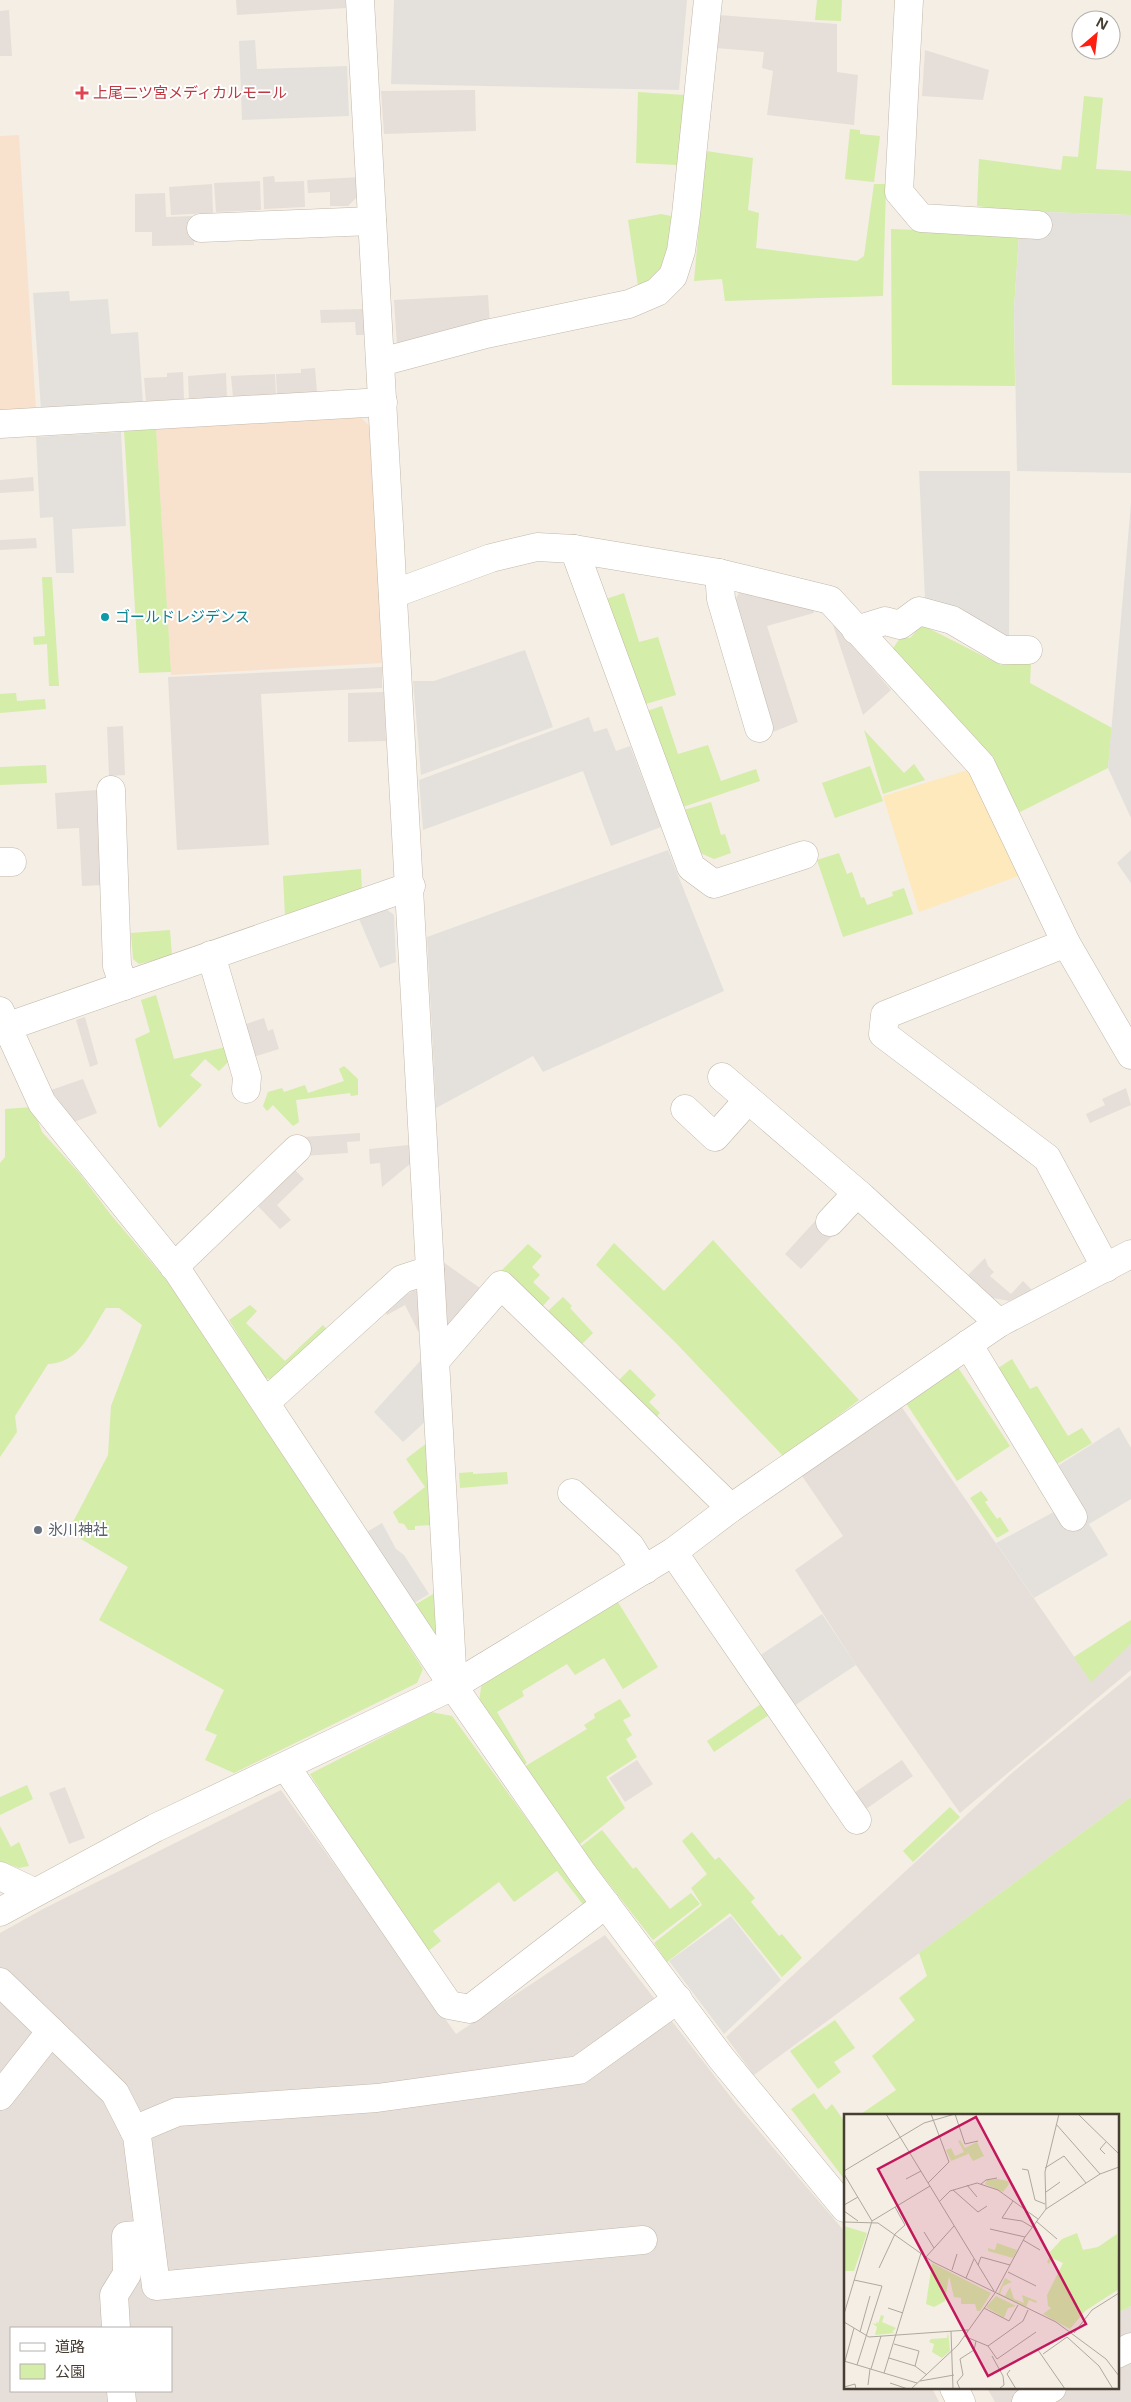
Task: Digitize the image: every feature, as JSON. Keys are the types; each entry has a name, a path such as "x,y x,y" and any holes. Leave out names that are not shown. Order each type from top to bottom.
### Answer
{"street":[{"path":"360,0 411,886 453,1686"},
{"path":"381,362 486,334 629,304 657,292 673,276 681,251 686,215 708,0"},
{"path":"909,0 898,192 921,218 1038,225"},
{"path":"201,228 372,221"},
{"path":"0,424 384,402"},
{"path":"393,594 491,558 537,547 574,548 719,573 830,600 980,766 1066,943 1131,1055"},
{"path":"574,548 691,867 714,884 804,855"},
{"path":"719,573 721,599 759,728"},
{"path":"856,630 886,621 900,625 918,611 952,620 1003,650 1028,650"},
{"path":"111,790 117,966 124,986"},
{"path":"411,886 124,986 3,1019 42,1104 174,1267 266,1402 453,1686 606,1904 721,2058 844,2207"},
{"path":"1066,943 885,1015 883,1034 1047,1158 1106,1268"},
{"path":"211,955 247,1077 246,1088"},
{"path":"722,1077 857,1193 999,1323"},
{"path":"685,1109 715,1136 748,1100"},
{"path":"174,1267 296,1150"},
{"path":"830,1222 857,1193"},
{"path":"0,1912 155,1828 453,1686 673,1552 731,1508 999,1323 1131,1254"},
{"path":"266,1402 402,1279 430,1270"},
{"path":"436,1360 501,1285 731,1508"},
{"path":"968,1344 1073,1517"},
{"path":"572,1493 630,1546 645,1570"},
{"path":"673,1552 857,1820"},
{"path":"286,1767 449,2005 470,2009 606,1904"},
{"path":"0,1876 34,1892"},
{"path":"0,1982 115,2092 137,2136 156,2286 643,2240"},
{"path":"134,2130 177,2112 377,2098 579,2070 678,1999"},
{"path":"0,2096 51,2031"},
{"path":"116,2327 114,2295 127,2274 126,2236 149,2234"},
{"path":"1118,2354 1131,2347"},
{"path":"955,2390 961,2402"},
{"path":"1026,2402 1048,2390"}],"shaded area":[{"path":"236,0 345,0 346,8 237,15"},
{"path":"394,0 687,0 679,90 391,84"},
{"path":"9,10 12,56 0,56 0,11"},
{"path":"719,15 837,24 837,72 858,75 854,125 767,115 773,71 762,68 764,52 716,48"},
{"path":"255,40 257,69 347,66 349,116 242,120 239,41"},
{"path":"925,50 989,70 983,100 922,96"},
{"path":"475,90 476,131 384,134 381,91"},
{"path":"19,135 36,410 0,412 0,136"},
{"path":"274,176 275,182 304,181 305,207 264,209 263,177"},
{"path":"360,177 360,194 348,206 330,206 330,192 308,193 307,180"},
{"path":"260,181 261,210 216,212 214,183"},
{"path":"212,184 213,213 171,215 169,187"},
{"path":"165,193 166,217 193,216 194,245 152,246 152,232 135,232 135,194"},
{"path":"1015,211 1131,215 1131,473 1017,471 1014,309 1019,235"},
{"path":"69,291 70,301 108,299 111,334 138,332 143,404 41,410 33,293"},
{"path":"488,295 490,324 397,345 394,300"},
{"path":"364,309 365,335 356,335 355,322 321,323 320,310"},
{"path":"315,368 317,392 277,395 276,374 301,373 301,369"},
{"path":"183,372 184,399 146,402 144,378 167,377 167,373"},
{"path":"226,373 227,398 189,400 188,376"},
{"path":"275,374 276,395 233,398 231,376"},
{"path":"356,413 371,427 382,663 171,675 156,429"},
{"path":"121,432 126,526 72,529 74,573 56,573 53,517 40,518 36,437"},
{"path":"919,471 1010,471 1009,640 925,599"},
{"path":"33,477 34,491 0,493 0,480"},
{"path":"1131,503 1131,818 1108,768"},
{"path":"36,538 37,548 0,550 0,540"},
{"path":"740,591 813,604 814,613 767,626 798,722 773,732 733,604"},
{"path":"832,622 891,690 863,715"},
{"path":"525,650 553,727 421,775 413,681 434,681"},
{"path":"382,667 382,688 261,694 269,845 177,850 168,677"},
{"path":"384,692 386,741 348,742 348,693"},
{"path":"589,717 594,732 607,728 616,751 630,746 661,827 611,846 583,771 423,830 419,780"},
{"path":"123,726 125,775 109,776 107,727"},
{"path":"97,790 103,885 82,886 79,828 57,829 55,793"},
{"path":"668,850 724,991 543,1072 533,1056 436,1108 427,937"},
{"path":"1131,850 1131,883 1117,863"},
{"path":"385,908 394,915 396,962 380,968 359,919"},
{"path":"85,1017 98,1064 90,1067 76,1020"},
{"path":"264,1018 268,1031 273,1029 279,1049 253,1057 243,1025"},
{"path":"83,1079 97,1113 74,1122 51,1090"},
{"path":"1126,1088 1131,1105 1090,1123 1086,1114 1105,1105 1102,1099"},
{"path":"360,1133 360,1141 347,1142 348,1153 304,1156 303,1137"},
{"path":"409,1145 410,1164 382,1187 380,1163 370,1164 369,1149"},
{"path":"293,1168 304,1179 277,1205 291,1220 280,1229 256,1204"},
{"path":"817,1219 834,1234 801,1269 785,1254"},
{"path":"985,1258 988,1266 994,1272 990,1276 1011,1294 1023,1281 1032,1290 1009,1301 993,1298 968,1275"},
{"path":"443,1262 480,1288 451,1326 444,1323"},
{"path":"414,1290 420,1292 424,1332 419,1333 405,1305 387,1315 384,1308"},
{"path":"422,1359 427,1420 403,1442 374,1412"},
{"path":"901,1406 1091,1681 1131,1644 1131,1670 960,1813 856,1665 795,1570 843,1536 800,1473"},
{"path":"1119,1427 1131,1448 1131,1499 1089,1524 1108,1555 1034,1598 996,1543 1076,1500 1056,1467"},
{"path":"382,1523 396,1549 404,1555 429,1594 411,1605 365,1533"},
{"path":"822,1614 856,1665 794,1706 759,1656"},
{"path":"1131,1675 1131,1797 754,2075 726,2037 1013,1772"},
{"path":"637,1760 653,1784 625,1802 609,1778"},
{"path":"902,1760 913,1776 866,1809 854,1793"},
{"path":"65,1787 85,1838 69,1844 49,1793"},
{"path":"281,1790 456,2034 605,1935 737,2105 844,2231 844,2390 933,2390 939,2402 0,2402 0,1933 43,1909"},
{"path":"731,1916 781,1980 724,2034 669,1961"},
{"path":"1131,2306 1131,2402 995,2402 988,2390 1118,2390 1118,2312"}],"green space":[{"path":"817,0 842,0 841,21 815,20"},
{"path":"638,92 684,95 678,165 636,163"},
{"path":"1084,96 1103,98 1096,169 1131,171 1131,215 1015,211 977,206 979,159 1061,170 1063,156 1078,157"},
{"path":"850,129 860,130 860,134 880,136 874,182 845,179"},
{"path":"706,151 753,158 748,210 759,213 756,248 857,261 864,256 874,184 886,184 883,296 725,301 722,279 694,281"},
{"path":"661,214 671,216 674,233 671,268 639,292 628,220"},
{"path":"891,229 1019,234 1014,309 1015,386 892,385"},
{"path":"156,428 171,672 139,673 124,430"},
{"path":"42,577 52,577 59,686 49,686 47,644 34,645 33,637 45,636"},
{"path":"624,593 639,642 658,637 676,695 639,706 606,599"},
{"path":"922,625 1001,665 1031,663 1030,683 1112,728 1108,768 1018,813 891,651 901,637 910,638"},
{"path":"16,693 17,701 45,699 46,709 0,713 0,694"},
{"path":"662,706 678,754 708,745 721,781 756,769 760,781 680,808 647,711"},
{"path":"864,730 904,773 914,764 925,780 883,794"},
{"path":"46,765 47,783 0,785 0,767"},
{"path":"870,766 883,801 835,818 822,783"},
{"path":"711,802 721,835 725,834 731,853 714,859 698,852 684,810"},
{"path":"839,853 847,874 852,872 861,898 864,897 867,905 893,896 892,892 904,888 913,914 843,937 817,860"},
{"path":"361,869 362,891 285,916 283,876"},
{"path":"170,930 172,956 139,964 133,959 131,933"},
{"path":"156,995 174,1059 226,1047 229,1061 219,1071 205,1059 190,1075 202,1085 160,1128 135,1039 150,1032 141,1000"},
{"path":"344,1066 358,1079 358,1095 351,1096 350,1093 296,1100 299,1122 293,1126 273,1105 267,1111 263,1106 268,1092 282,1088 284,1092 305,1085 308,1093 344,1081 339,1069"},
{"path":"33,1107 42,1132 80,1174 111,1215 168,1282 308,1487 423,1669 417,1683 234,1773 205,1760 217,1735 205,1730 224,1690 99,1620 128,1567 81,1539 73,1522 108,1455 111,1406 142,1325 119,1308 106,1308 83,1345 76,1352 59,1362 48,1364 15,1416 17,1432 0,1457 0,1163 5,1157 5,1109"},
{"path":"713,1240 859,1400 784,1457 676,1343 596,1265 614,1243 664,1291"},
{"path":"528,1244 542,1256 532,1267 540,1275 533,1282 550,1298 539,1310 500,1272"},
{"path":"563,1297 572,1306 570,1308 593,1333 579,1347 546,1313"},
{"path":"250,1305 257,1311 246,1323 285,1361 323,1325 329,1332 275,1380 265,1378 229,1320"},
{"path":"1012,1359 1030,1389 1037,1386 1068,1436 1082,1428 1092,1443 1054,1466 995,1370"},
{"path":"957,1366 1010,1446 957,1481 904,1400"},
{"path":"630,1369 656,1395 649,1402 660,1413 654,1419 617,1382"},
{"path":"427,1443 431,1525 415,1526 415,1530 408,1530 404,1524 399,1523 393,1512 425,1487 406,1459"},
{"path":"473,1472 473,1474 507,1472 508,1484 460,1488 459,1473"},
{"path":"981,1491 988,1500 985,1502 997,1519 1000,1517 1009,1531 997,1538 970,1498"},
{"path":"435,1593 439,1634 430,1639 411,1607"},
{"path":"616,1599 658,1667 623,1689 604,1658 575,1675 567,1664 522,1691 524,1696 497,1712 527,1763 520,1767 479,1702 482,1681"},
{"path":"1131,1620 1131,1644 1091,1682 1074,1657"},
{"path":"620,1699 631,1716 623,1720 632,1735 626,1739 637,1757 606,1777 625,1808 580,1844 524,1767 587,1729 584,1725 595,1718 594,1714"},
{"path":"761,1704 769,1715 714,1752 707,1741"},
{"path":"431,1712 452,1716 588,1903 585,1907 557,1871 514,1902 499,1882 433,1931 441,1941 423,1955 310,1774"},
{"path":"27,1785 33,1799 0,1815 0,1797"},
{"path":"1131,1797 1131,2306 1118,2312 1118,2114 861,2114 896,2090 872,2056 915,2020 899,1998 927,1976 919,1953"},
{"path":"950,1807 960,1817 913,1862 903,1851"},
{"path":"0,1826 11,1847 19,1842 29,1866 19,1868 0,1861"},
{"path":"602,1830 633,1869 636,1867 670,1909 691,1893 700,1904 653,1940 580,1847"},
{"path":"692,1832 715,1860 719,1857 755,1898 751,1902 779,1936 782,1934 802,1958 782,1977 730,1913 667,1962 654,1943 702,1905 691,1888 707,1874 682,1841"},
{"path":"835,2020 855,2048 834,2062 841,2072 818,2089 790,2051"},
{"path":"814,2093 826,2110 832,2104 844,2121 844,2179 791,2109"}],"sand":[{"path":"968,770 1019,876 919,912 883,796"}],"place":[{"name":"上尾二ツ宮メディカルモール","path":"82,93"},
{"name":"ゴールドレジデンス","path":"105,617"},
{"name":"氷川神社","path":"38,1530"}]}
